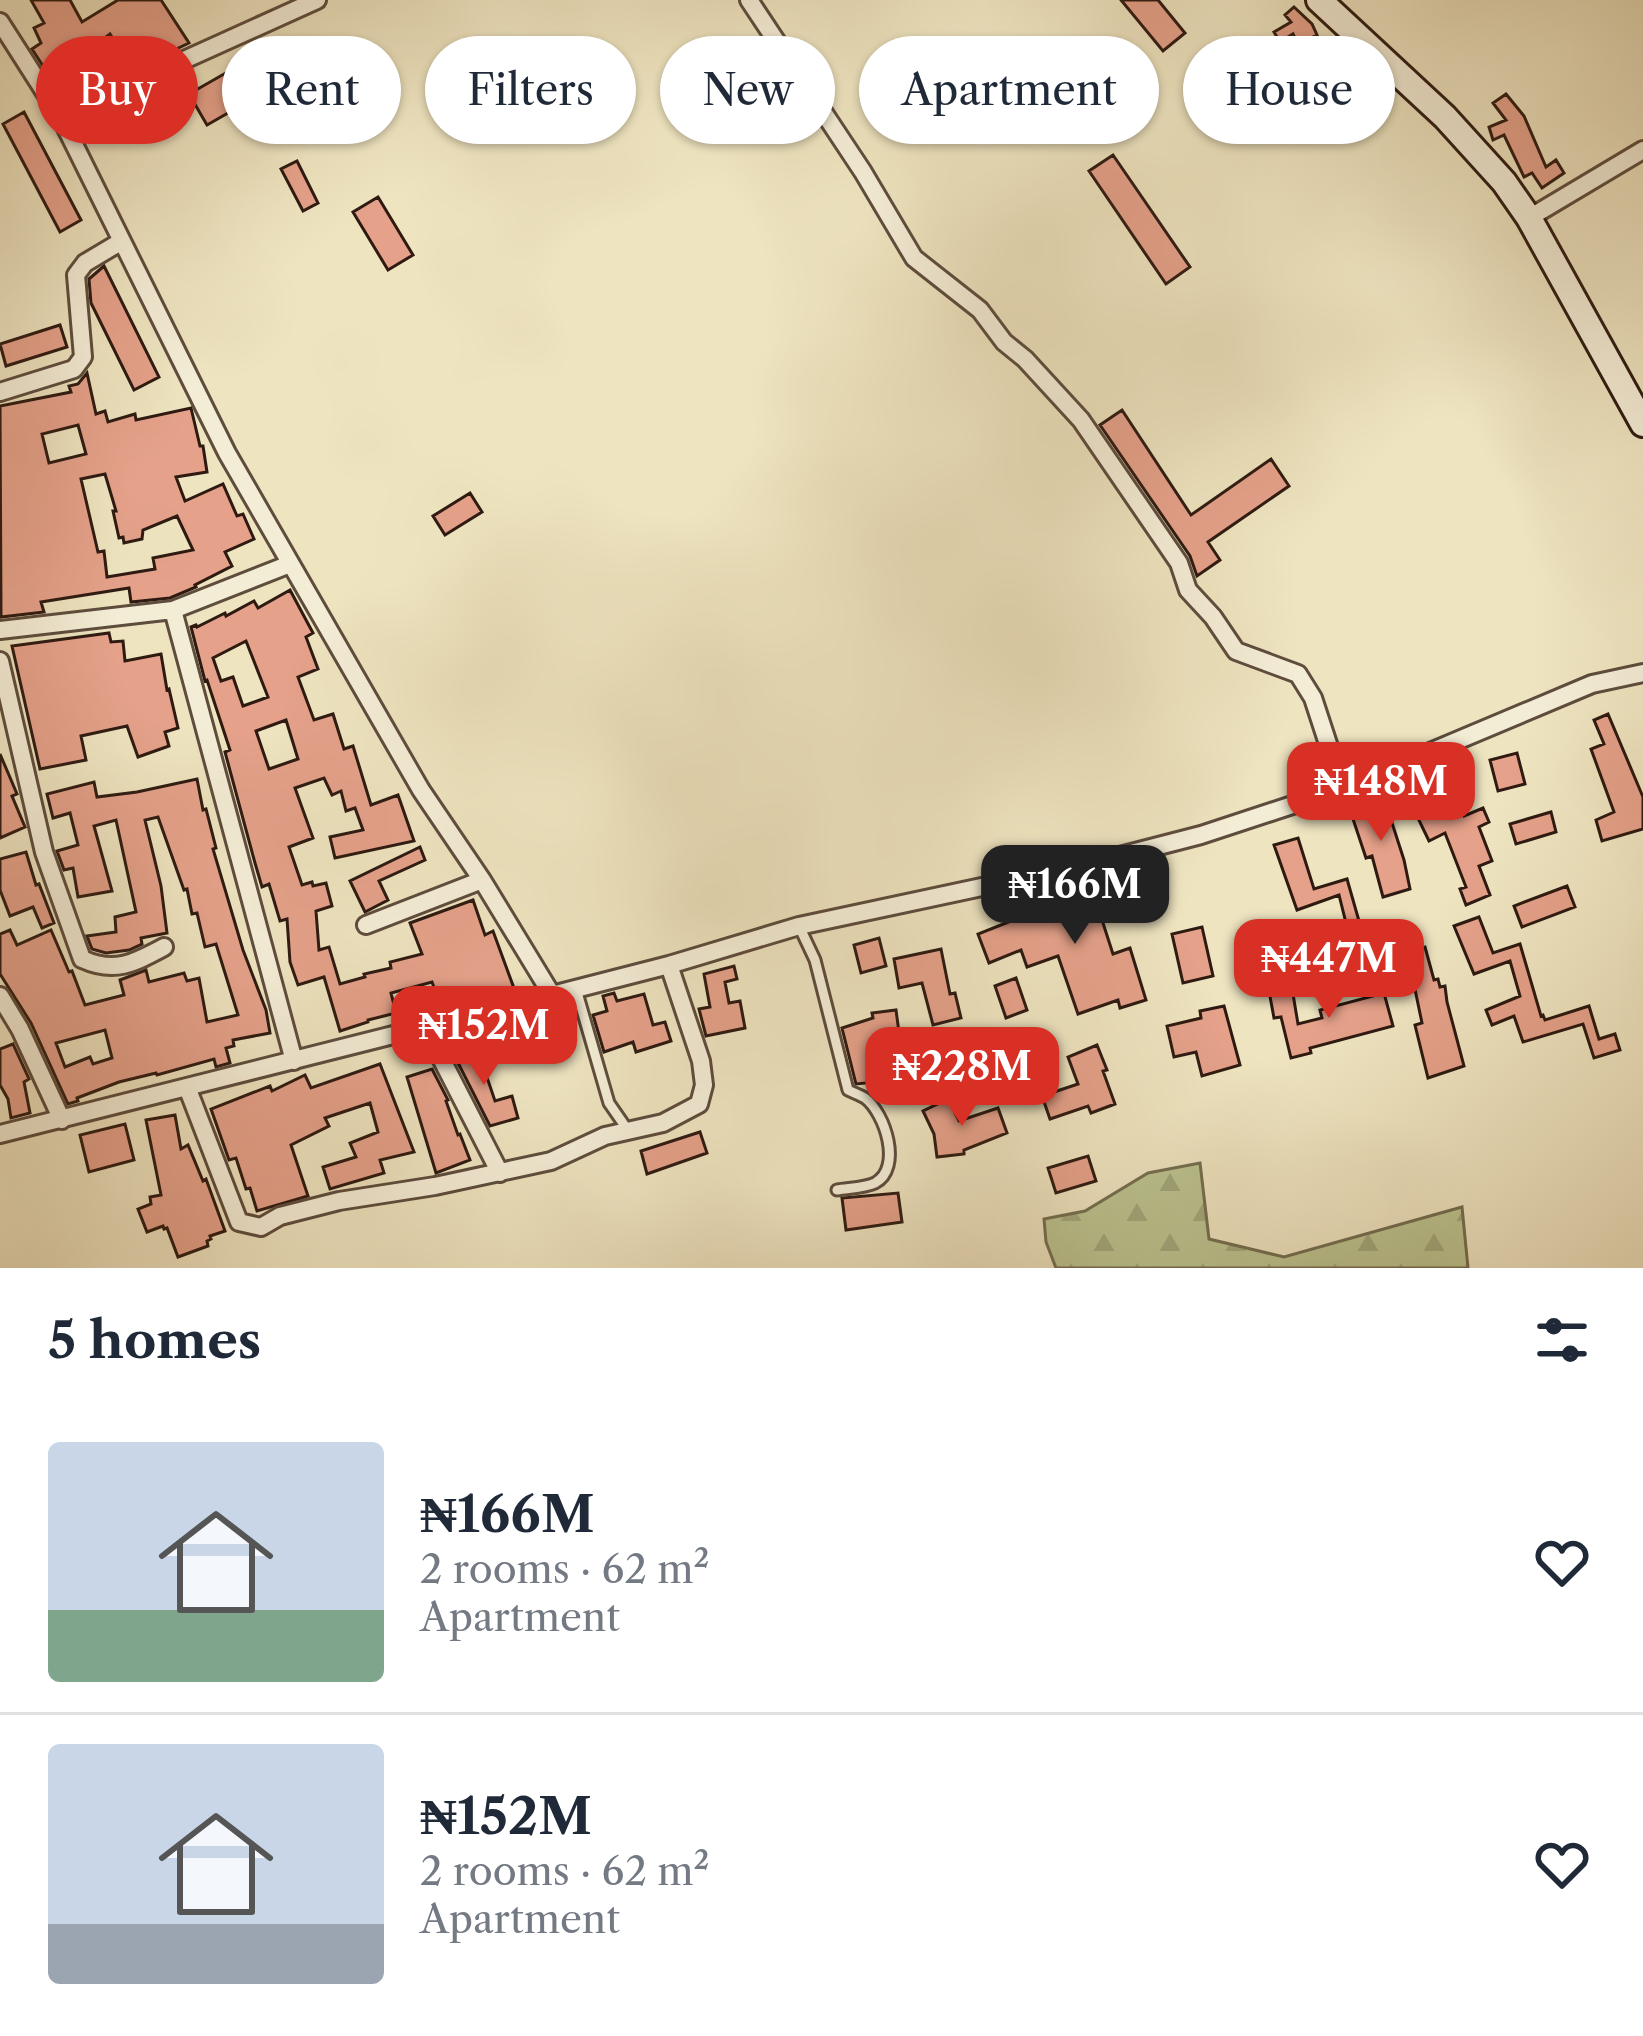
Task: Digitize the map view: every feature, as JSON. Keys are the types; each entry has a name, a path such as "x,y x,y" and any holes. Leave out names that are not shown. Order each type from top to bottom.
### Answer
{"main road":[{"path":"1318,0 1445,118 1504,182 1529,218 1643,424"}],"street":[{"path":"198,54 317,0"},
{"path":"749,0 914,257 980,310 1004,342 1081,420 1179,563 1188,590 1236,651 1298,674 1313,698 1348,787"},
{"path":"0,22 36,78"},
{"path":"74,144 227,453 421,790 552,995"},
{"path":"1529,218 1643,150"},
{"path":"0,392 74,369 83,357 76,275 85,262 122,241"},
{"path":"0,629 173,610 290,564"},
{"path":"173,610 294,1060"},
{"path":"0,662 44,852 82,959 100,968 133,964 164,947"},
{"path":"0,1133 669,965 799,926 1201,835 1348,787 1592,684 1643,673"},
{"path":"366,925 482,880"},
{"path":"188,1087 238,1222 246,1226 261,1227 280,1216 339,1201 551,1161 605,1136 663,1123 699,1104 704,1085 700,1061 669,965"},
{"path":"0,996 62,1120"},
{"path":"425,1027 500,1173"},
{"path":"0,1039 20,1029"}],"lane":[{"path":"799,926 815,960 848,1090 868,1100 884,1127 891,1154 887,1171 875,1183 836,1190"},
{"path":"576,989 609,1102 627,1129"}],"green space":[{"path":"1200,1163 1209,1239 1284,1257 1462,1207 1468,1268 1056,1268 1044,1219 1085,1211 1148,1173"}],"building":[{"path":"31,0 70,0 82,22 118,0 161,0 184,36 38,36 34,28 44,23"},
{"path":"1121,0 1158,0 1185,33 1163,51 1159,36 1151,36"},
{"path":"1294,7 1317,35 1276,36 1274,32 1291,22 1285,15"},
{"path":"222,75 222,116 207,125 198,110 198,89"},
{"path":"1506,94 1524,116 1546,167 1556,160 1564,173 1542,188 1532,173 1524,177 1504,135 1493,140 1489,127 1506,120 1493,103"},
{"path":"24,112 36,144 41,144 81,220 60,232 3,124"},
{"path":"1113,155 1190,267 1166,284 1089,171"},
{"path":"297,161 318,203 303,211 281,169"},
{"path":"378,197 413,255 388,270 353,212"},
{"path":"104,266 159,377 134,390 91,303 89,279"},
{"path":"60,325 67,347 6,366 0,344"},
{"path":"87,373 96,414 105,411 108,422 191,408 207,472 176,477 185,501 223,484 254,539 225,552 232,566 170,598 131,602 129,588 41,602 44,612 1,617 0,406 71,392 69,386 78,384","holes":["78,425 86,454 49,463 42,434","105,474 124,543 142,539 143,530 177,516 193,550 153,558 155,569 107,577 104,551 98,552 81,479"]},
{"path":"1122,410 1191,515 1271,459 1289,486 1208,542 1220,560 1197,576 1190,556 1100,425"},
{"path":"470,493 482,512 445,535 433,516"},
{"path":"290,590 313,633 306,637 318,669 298,677 314,720 333,714 344,749 353,746 371,805 398,795 414,841 335,858 330,837 363,830 355,808 346,811 341,791 332,795 324,778 295,788 313,838 289,847 302,885 326,883 332,906 316,911 319,950 329,947 340,984 422,954 410,923 473,900 485,935 493,931 515,991 442,1009 432,982 391,993 396,1013 340,1031 324,977 298,985 290,962 287,919 280,921 269,884 262,887 225,752 230,750 191,627 254,601 258,608","holes":["246,641 268,697 243,706 233,677 221,681 213,658","286,720 298,759 269,769 256,731"]},
{"path":"109,633 111,642 123,641 125,661 161,654 178,728 165,732 169,746 138,757 127,726 81,736 86,760 40,769 12,646"},
{"path":"1608,714 1643,797 1643,829 1602,841 1596,820 1614,812 1591,749 1604,744 1594,720"},
{"path":"1517,753 1525,784 1498,791 1490,760"},
{"path":"0,754 25,827 0,838"},
{"path":"1442,769 1464,816 1483,808 1489,822 1479,827 1492,861 1479,866 1490,895 1466,905 1460,889 1466,887 1445,833 1429,841 1417,816 1410,818 1403,788"},
{"path":"197,779 213,849 270,1033 233,1040 234,1046 226,1048 230,1063 216,1067 214,1059 119,1082 68,1104 31,1023 0,974 0,934 10,930 17,945 51,930 85,1005 124,995 120,980 146,970 149,982 184,973 187,981 199,978 207,1022 238,1015 216,944 205,947 197,913 192,914 158,817 145,820 167,933 141,938 142,944 129,950 106,953 92,949 87,936 116,932 115,917 136,912 116,820 94,826 112,891 78,897 73,868 64,870 57,851 78,845 70,813 53,818 47,794 94,782 97,797","holes":["105,1030 112,1058 93,1064 90,1057 65,1067 56,1043"]},
{"path":"1383,795 1410,889 1383,897 1372,856 1366,858 1349,807"},
{"path":"1551,812 1556,832 1516,844 1510,824"},
{"path":"1298,838 1314,889 1347,879 1365,942 1303,963 1295,940 1346,923 1339,895 1297,910 1274,845"},
{"path":"420,847 425,860 379,881 388,900 365,912 350,881"},
{"path":"26,852 54,923 42,928 33,907 10,916 0,890 0,859"},
{"path":"1137,880 1144,903 1102,920 1113,954 1130,948 1146,1000 1120,1008 1118,1000 1078,1014 1058,956 1027,967 1021,950 989,963 978,934 1011,921 1009,914 1070,896 1073,907 1115,896 1113,887"},
{"path":"1567,886 1575,907 1522,927 1514,906"},
{"path":"1479,917 1493,953 1520,944 1545,1020 1589,1006 1599,1039 1615,1034 1620,1050 1594,1058 1583,1024 1523,1042 1514,1016 1492,1025 1486,1010 1520,996 1510,961 1474,974 1454,926"},
{"path":"1202,927 1213,976 1183,983 1172,934"},
{"path":"879,938 886,966 861,973 854,945"},
{"path":"1425,947 1434,980 1445,986 1464,1066 1428,1078 1415,1025 1422,1023 1412,975 1379,984 1373,961"},
{"path":"941,949 950,994 955,993 961,1018 933,1025 922,983 899,988 894,959"},
{"path":"734,966 737,979 725,982 729,1003 740,1001 745,1028 706,1036 699,1009 710,1007 704,974"},
{"path":"1016,978 1027,1010 1006,1018 995,986"},
{"path":"1292,988 1298,1024 1322,1018 1320,1010 1384,993 1393,1026 1310,1048 1311,1053 1291,1058 1281,1017 1274,1018 1269,991"},
{"path":"614,993 617,1001 644,994 653,1025 665,1022 671,1041 636,1052 633,1042 604,1052 593,1015 607,1011 603,996"},
{"path":"1224,1006 1240,1065 1202,1076 1196,1052 1174,1057 1167,1026 1201,1018 1200,1011"},
{"path":"896,1010 900,1040 871,1044 877,1082 856,1084 842,1028 873,1018 872,1013"},
{"path":"13,1044 29,1079 24,1082 30,1113 11,1118 0,1085 0,1049"},
{"path":"476,1045 495,1101 512,1096 518,1118 490,1126 453,1053"},
{"path":"1097,1045 1115,1104 1091,1113 1088,1106 1050,1119 1042,1096 1078,1084 1068,1057"},
{"path":"1034,1057 1043,1087 1010,1097 1001,1067"},
{"path":"380,1064 414,1152 380,1160 384,1173 330,1189 323,1167 356,1157 350,1143 378,1132 370,1103 325,1118 329,1126 291,1145 308,1196 257,1211 236,1158 229,1160 211,1109 270,1086 272,1091 305,1075 311,1088"},
{"path":"432,1069 470,1160 436,1173 407,1077"},
{"path":"948,1099 959,1121 998,1108 1007,1133 964,1154 937,1157 934,1134 923,1111"},
{"path":"175,1115 181,1149 188,1145 225,1231 210,1236 208,1246 178,1257 167,1228 147,1232 138,1209 151,1204 150,1197 161,1195 146,1120"},
{"path":"125,1124 134,1160 89,1172 80,1135"},
{"path":"700,1132 707,1153 647,1174 641,1151"},
{"path":"1088,1156 1096,1181 1056,1193 1048,1168"},
{"path":"898,1193 902,1222 846,1230 842,1198"}]}
